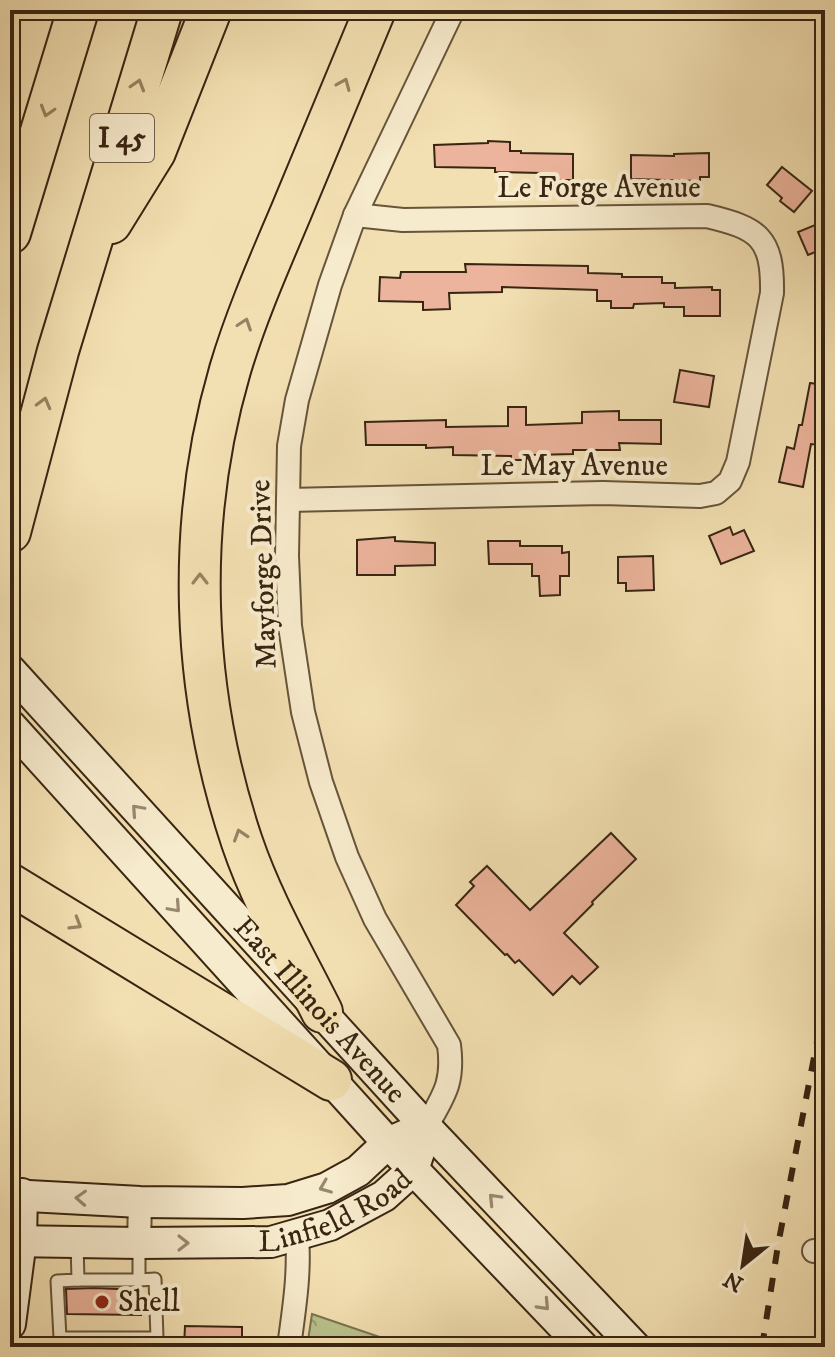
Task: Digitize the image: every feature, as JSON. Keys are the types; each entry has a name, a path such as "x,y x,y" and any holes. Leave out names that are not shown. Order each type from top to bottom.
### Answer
{"highway":[{"name":"I 45","path":"10,233 78,10"},
{"name":"I 45","path":"10,532 83,267 162,10"},
{"path":"83,267 155,152 211,10"},
{"path":"322,1012 269,907 243,844 224,782 210,714 201,643 199,573 203,508 213,442 230,371 253,303 375,10"},
{"path":"10,884 331,1080"}],"main road":[{"name":"East Illinois Avenue","path":"10,670 426,1127 635,1347"},
{"name":"East Illinois Avenue","path":"10,725 388,1143 583,1347"},
{"name":"Linfield Road","path":"16,1195 140,1202 288,1200 327,1188 358,1171 388,1143 426,1127"},
{"name":"Linfield Road","path":"16,1240 271,1242 297,1235 330,1225 384,1196 413,1170 426,1127"},
{"path":"10,1324 16,1195"}],"street":[{"name":"Mayforge Drive","path":"426,1127 448,1089 452,1065 449,1045 375,919 347,857 321,782 303,712 290,626 287,556 289,446 297,400 330,285 355,215 453,10"},
{"name":"Le Forge Avenue","path":"355,215 403,220 707,216 736,223 754,232 766,247 772,270 772,293 759,360"},
{"name":"Le May Avenue","path":"288,500 603,493 700,496 716,493 730,481 738,462 759,360"},
{"path":"139,1243 140,1202"},
{"path":"289,1347 298,1275 297,1235"}],"lane":[{"path":"77,1241 78,1280"},
{"path":"139,1243 139,1280"},
{"path":"155,1279 157,1338 60,1338 57,1281 78,1280 155,1279"}],"green space":[{"path":"312,1314 409,1347 307,1347"}],"building":[{"path":"510,142 510,151 521,153 573,154 573,180 541,180 541,173 495,172 495,168 435,167 434,145"},
{"path":"709,153 709,177 700,177 700,181 631,179 631,155"},
{"path":"782,167 812,191 794,212 767,185"},
{"path":"820,223 825,248 808,255 798,232"},
{"path":"465,264 588,266 588,273 662,277 662,283 675,283 675,288 712,287 712,290 720,290 720,316 684,316 684,307 664,307 664,303 611,308 611,301 597,301 597,290 502,287 502,292 449,293 450,309 423,310 423,302 379,301 380,277 400,278 401,272 466,272"},
{"path":"680,370 714,376 709,407 674,402"},
{"path":"810,383 825,385 825,436 821,435 819,445 811,444 803,487 779,482 787,447 794,449 799,425 802,425"},
{"path":"508,407 526,407 526,425 582,423 582,412 619,411 619,420 661,420 661,444 619,443 620,450 573,450 573,454 532,455 532,460 511,460 511,456 453,455 453,447 366,445 365,422 446,420 446,427 508,426"},
{"path":"730,527 733,535 744,530 754,551 721,564 709,536"},
{"path":"395,537 395,541 435,543 435,565 395,566 395,575 357,575 357,540"},
{"path":"488,541 520,541 520,546 562,546 562,553 569,552 569,576 560,576 560,595 540,596 539,576 532,576 532,564 489,564"},
{"path":"653,556 654,590 626,591 626,583 618,583 618,557"},
{"path":"611,833 636,859 564,933 598,967 580,984 572,976 553,995 519,960 515,963 505,955 456,905 474,886 470,882 487,866 530,910"},
{"name":"Shell","path":"66,1289 141,1290 141,1315 67,1314"},
{"path":"185,1326 242,1327 242,1347 184,1347"}],"railway":[{"path":"762,1347 778,1245 825,1000"}],"place":[{"name":"Shell","path":"102,1302"}]}
